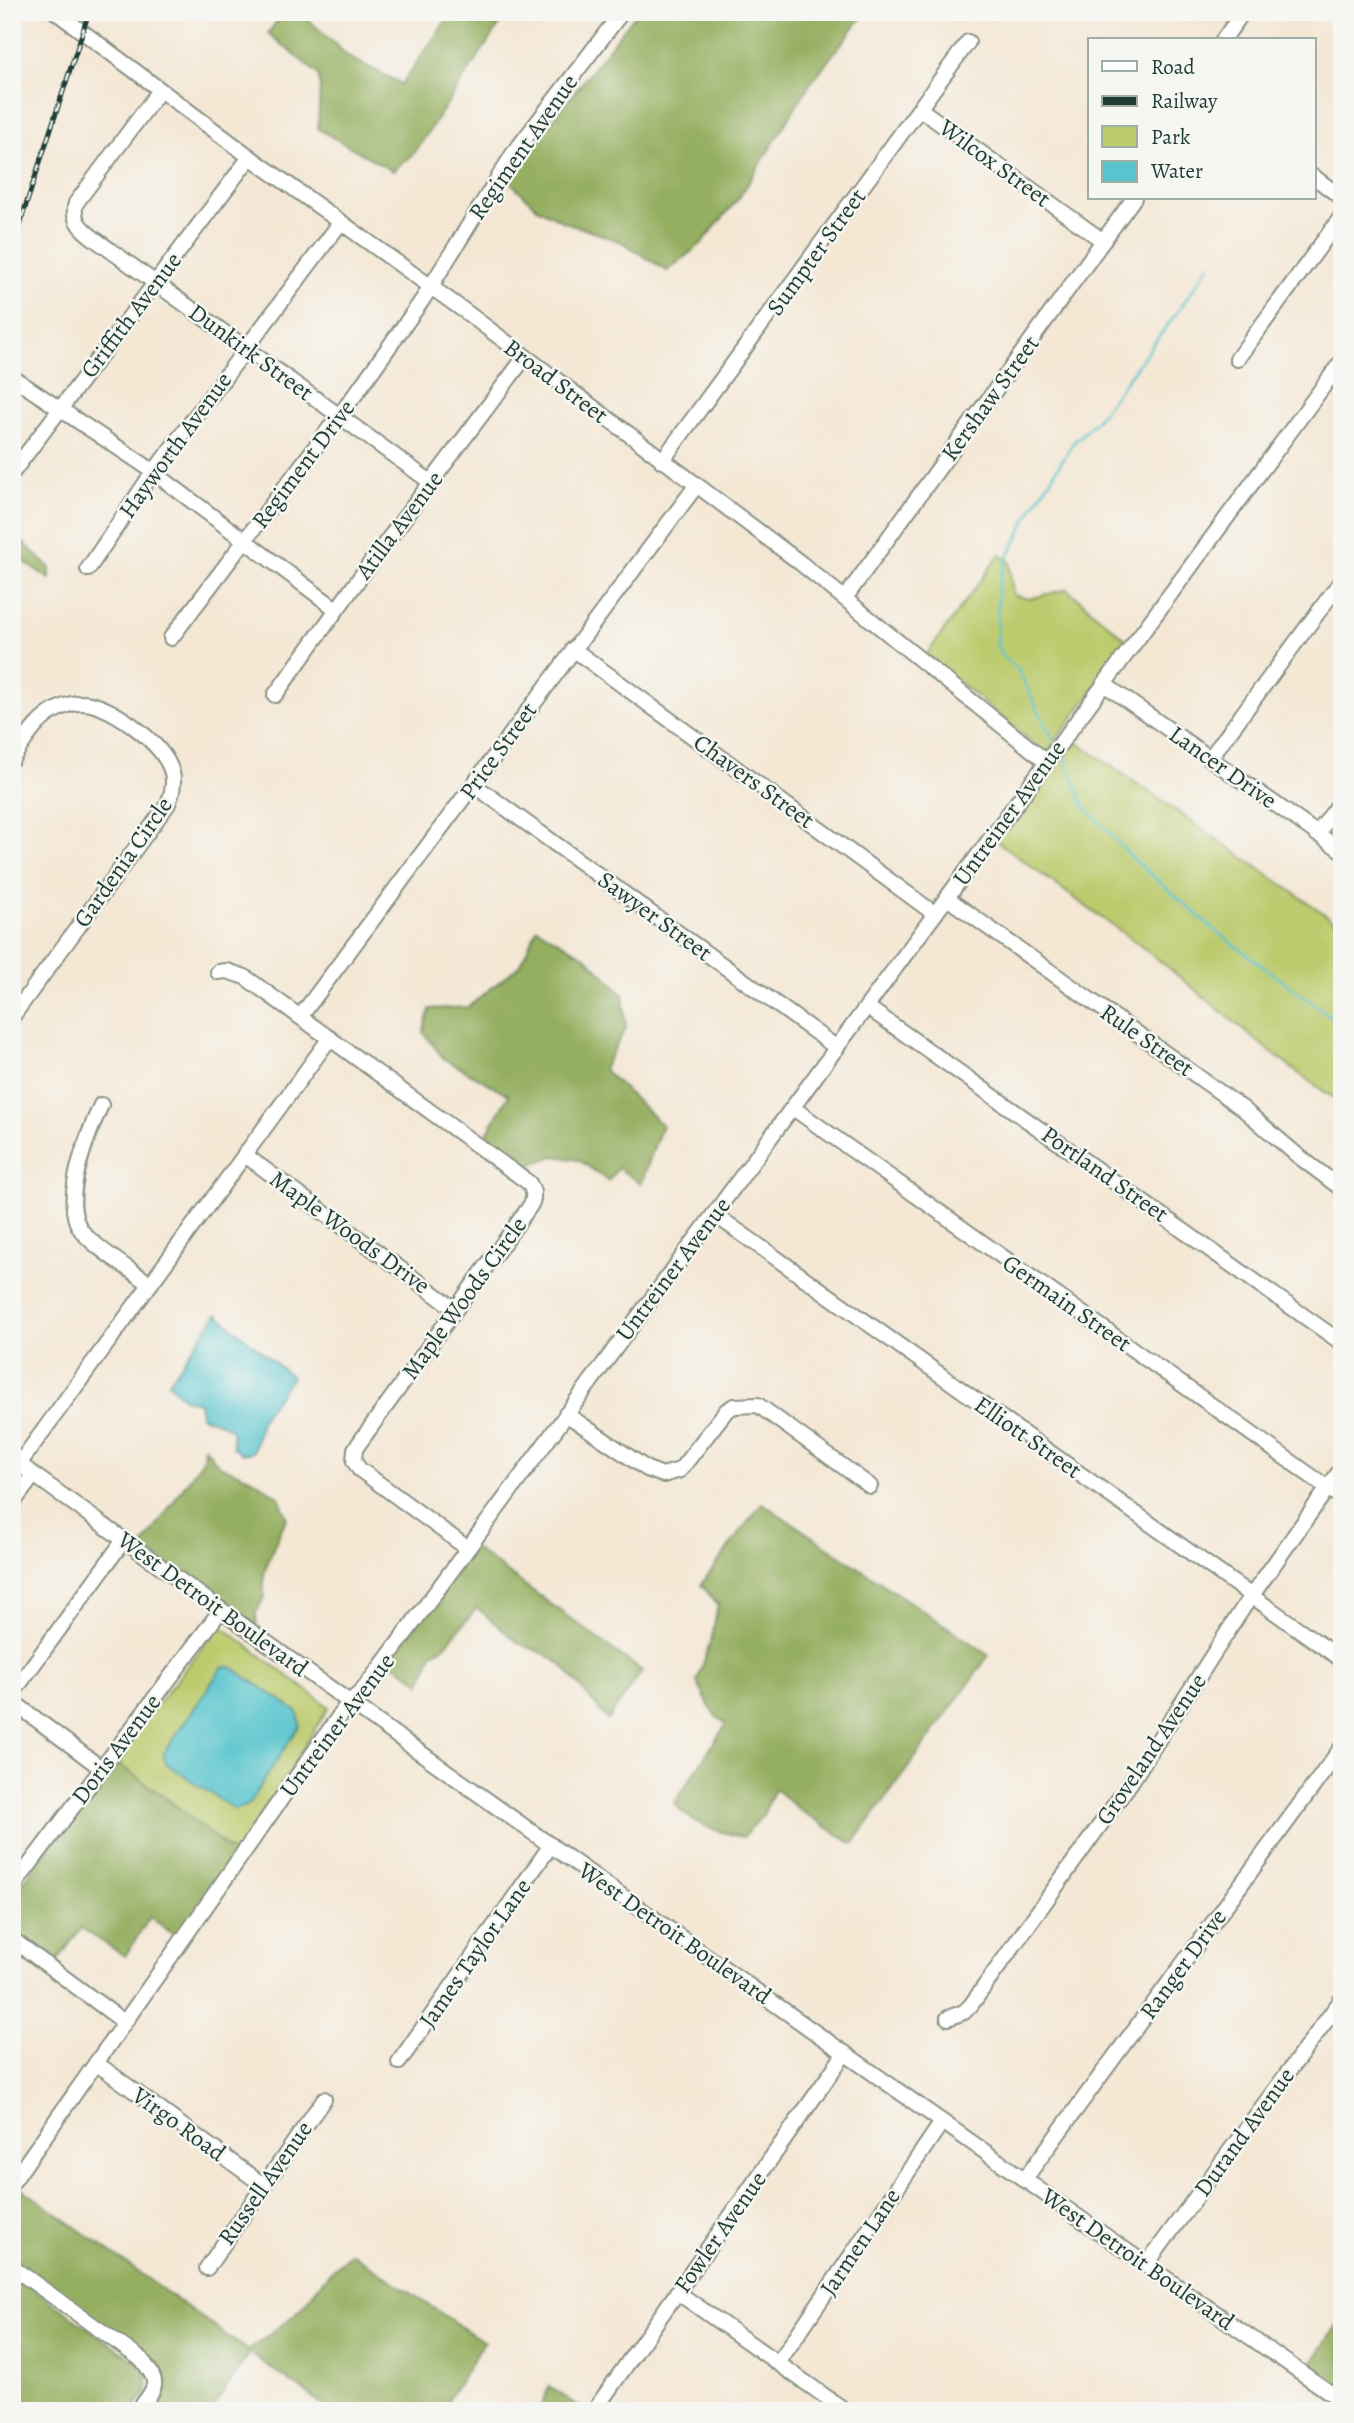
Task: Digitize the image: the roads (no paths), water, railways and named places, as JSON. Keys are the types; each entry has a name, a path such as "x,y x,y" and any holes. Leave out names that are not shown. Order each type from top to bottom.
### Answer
{"street":[{"name":"Broad Street","path":"56,12 250,157 430,286 845,598 1047,762"},
{"name":"Regiment Avenue","path":"430,286 513,155 622,12"},
{"path":"1224,38 1243,12"},
{"name":"Sumpter Street","path":"662,461 968,42"},
{"name":"Dunkirk Street","path":"160,90 76,203 75,218 86,232 432,483"},
{"name":"Wilcox Street","path":"920,109 1103,241"},
{"name":"Griffith Avenue","path":"12,473 250,157"},
{"path":"1316,178 1342,198"},
{"name":"Kershaw Street","path":"845,598 1133,200"},
{"path":"1237,359 1342,216"},
{"name":"Hayworth Avenue","path":"88,569 153,473 341,222"},
{"name":"Regiment Drive","path":"171,638 338,416 430,286"},
{"name":"Atilla Avenue","path":"275,695 525,357"},
{"name":"Untreiner Avenue","path":"12,2183 17,2165 96,2063 349,1702 362,1691 1342,361"},
{"path":"12,377 153,473 336,609"},
{"name":"Price Street","path":"300,1017 696,486"},
{"path":"1210,758 1342,580"},
{"name":"Chavers Street","path":"573,649 935,914"},
{"name":"Lancer Drive","path":"1104,684 1342,851"},
{"name":"Gardenia Circle","path":"12,759 49,713 70,704 91,704 121,719 151,741 170,765 173,785 167,804 12,1017"},
{"name":"Sawyer Street","path":"474,785 836,1048"},
{"path":"1317,834 1342,800"},
{"name":"Rule Street","path":"947,898 1242,1108 1342,1189"},
{"name":"Maple Woods Circle","path":"218,972 227,971 246,977 529,1183 532,1189 534,1195 530,1206 355,1448 353,1455 359,1469 467,1548"},
{"name":"Portland Street","path":"867,1007 1342,1343"},
{"path":"16,1461 330,1038"},
{"path":"101,1105 75,1180 73,1195 76,1221 88,1237 150,1284"},
{"name":"Germain Street","path":"793,1108 1342,1498"},
{"name":"Maple Woods Drive","path":"245,1155 456,1309"},
{"name":"Elliott Street","path":"714,1214 1342,1660"},
{"path":"566,1414 646,1469 663,1475 680,1470 726,1411 734,1406 758,1405 870,1486"},
{"name":"West Detroit Boulevard","path":"16,1461 349,1702 1146,2265 1338,2404"},
{"name":"Groveland Avenue","path":"948,2018 964,2012 979,1994 1146,1761 1251,1595 1342,1468"},
{"path":"12,1504 34,1475"},
{"path":"12,1694 124,1540"},
{"name":"Doris Avenue","path":"12,1888 221,1610"},
{"path":"12,1701 101,1768"},
{"name":"Ranger Drive","path":"1024,2180 1342,1747"},
{"name":"James Taylor Lane","path":"399,2062 551,1845"},
{"path":"12,1939 124,2022"},
{"name":"Durand Avenue","path":"1146,2265 1342,1999"},
{"name":"Fowler Avenue","path":"594,2411 845,2053"},
{"name":"Virgo Road","path":"96,2063 263,2185"},
{"name":"Russell Avenue","path":"207,2268 324,2098"},
{"name":"Jarmen Lane","path":"778,2363 942,2122"},
{"path":"12,2267 142,2360 154,2375 154,2388 138,2411"},
{"path":"677,2292 846,2411"}],"water":[{"path":"217,1314 292,1377 262,1418 253,1452 242,1454 233,1447 232,1430 201,1416 199,1402 185,1399 168,1383"},
{"path":"223,1666 231,1667 298,1712 300,1725 248,1805 235,1810 167,1764 163,1754"}],"waterway":[{"path":"1053,740 1017,668 1003,657 997,646 998,588 1005,563 1032,509 1073,443 1095,422 1210,264"},
{"path":"1064,753 1083,804 1132,858 1217,932 1342,1025"}],"railway":[{"path":"12,248 89,12"}]}
